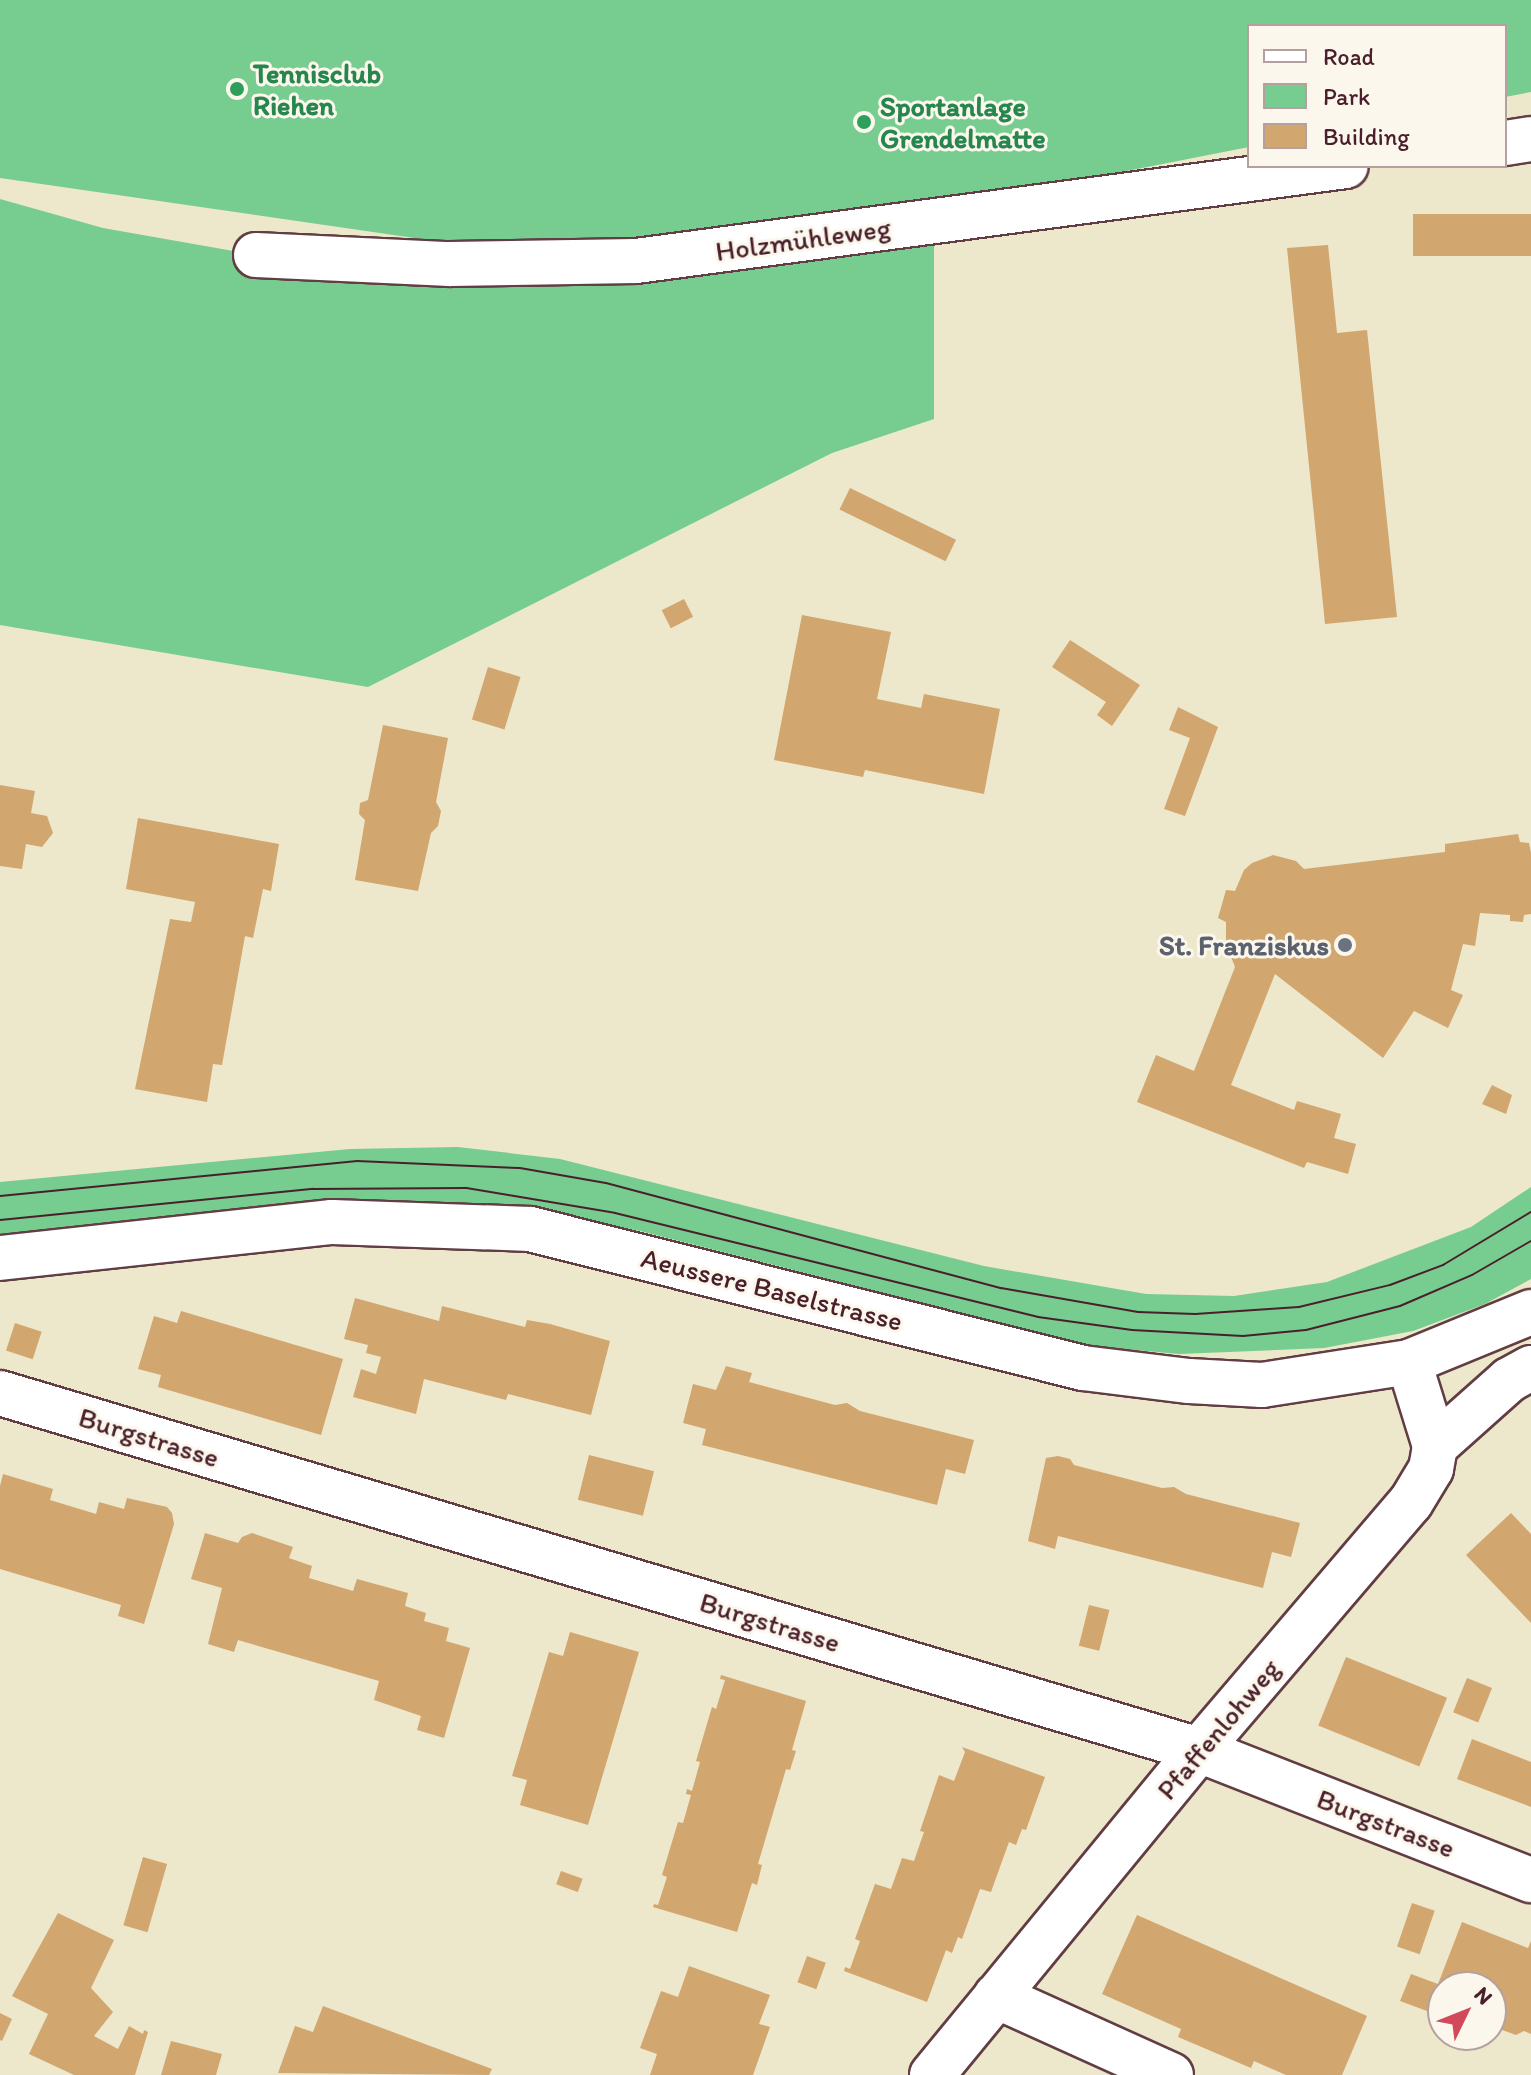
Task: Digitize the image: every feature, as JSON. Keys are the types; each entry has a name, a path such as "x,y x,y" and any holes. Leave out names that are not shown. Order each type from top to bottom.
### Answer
{"street":[{"path":"1507,143 1531,139"},
{"name":"Holzmühleweg","path":"256,255 450,264 636,261 1331,168"},
{"name":"Aeussere Baselstrasse","path":"0,1258 332,1222 530,1229 1083,1368 1189,1381 1262,1385 1409,1362 1531,1312"},
{"path":"1409,1362 1435,1446 1509,1380 1531,1368"},
{"name":"Burgstrasse","path":"0,1393 1199,1750 1531,1880"},
{"name":"Pfaffenlohweg","path":"932,2075 1199,1750 1411,1502 1431,1469 1435,1446"},
{"path":"996,1996 1171,2075"}],"green space":[{"path":"0,0 1531,0 1531,92 1507,97 1507,24 1247,24 1247,147 934,209 934,419 832,453 368,687 0,625 0,199 103,228 256,255 501,261 919,211 497,250 0,178"},
{"path":"458,1147 560,1159 984,1266 1146,1294 1234,1296 1327,1282 1471,1227 1531,1187 1531,1279 1485,1304 1413,1331 1324,1348 1179,1354 1092,1346 640,1231 558,1215 465,1205 290,1203 0,1237 0,1182 350,1149"}],"building":[{"path":"1413,214 1531,214 1531,256 1413,256"},
{"path":"1328,245 1337,333 1367,330 1397,617 1325,624 1287,248"},
{"path":"850,488 956,540 946,561 839,510"},
{"path":"684,599 693,617 671,628 662,610"},
{"path":"802,615 891,632 877,699 921,708 924,694 1000,709 984,794 865,770 863,777 774,760"},
{"path":"1070,640 1140,685 1112,726 1097,715 1106,702 1052,667"},
{"path":"488,667 521,677 504,730 472,720"},
{"path":"1178,707 1218,727 1185,816 1164,809 1190,738 1169,730"},
{"path":"383,725 448,738 436,802 441,811 438,826 431,833 418,891 355,880 365,820 359,814 360,803 368,800"},
{"path":"0,785 35,791 31,813 47,816 53,833 42,847 26,844 22,869 0,866"},
{"path":"138,818 279,844 271,891 263,889 253,938 245,936 222,1065 213,1064 207,1102 135,1089 170,919 191,922 195,902 126,889"},
{"name":"St. Franziskus","path":"1518,834 1520,842 1529,843 1531,853 1531,914 1524,915 1523,922 1510,921 1510,915 1480,913 1475,946 1463,944 1451,990 1463,995 1448,1028 1414,1011 1383,1058 1275,974 1231,1085 1294,1110 1297,1101 1341,1114 1334,1138 1356,1144 1348,1174 1307,1162 1304,1168 1137,1102 1156,1055 1194,1071 1235,967 1226,944 1226,922 1218,918 1226,890 1235,891 1244,870 1252,863 1273,855 1296,861 1304,869 1445,852 1445,844"},
{"path":"1492,1085 1512,1095 1506,1114 1482,1104"},
{"path":"355,1298 439,1321 442,1306 525,1327 527,1320 550,1324 610,1341 591,1415 508,1394 506,1400 424,1379 416,1414 353,1397 361,1369 376,1374 381,1357 366,1353 368,1345 344,1339"},
{"path":"181,1311 343,1359 321,1435 158,1387 161,1375 138,1369 154,1316 177,1323"},
{"path":"15,1323 42,1332 33,1359 6,1351"},
{"path":"726,1366 752,1373 749,1382 835,1405 847,1403 860,1411 974,1440 965,1474 946,1469 937,1505 702,1445 706,1429 683,1423 693,1384 716,1390"},
{"path":"589,1455 654,1471 643,1516 578,1500"},
{"path":"1058,1456 1070,1459 1074,1465 1162,1488 1174,1487 1186,1494 1300,1523 1291,1557 1272,1552 1263,1588 1058,1536 1055,1549 1028,1541 1046,1458"},
{"path":"3,1474 53,1489 50,1500 96,1514 99,1502 124,1509 127,1498 167,1507 174,1524 144,1624 118,1616 121,1605 0,1569 0,1486"},
{"path":"1511,1513 1531,1534 1531,1623 1466,1555"},
{"path":"205,1533 238,1543 242,1537 252,1533 293,1547 289,1558 312,1566 309,1578 353,1591 357,1579 408,1593 405,1606 426,1613 424,1621 449,1628 446,1641 470,1648 444,1738 417,1730 421,1716 374,1700 379,1681 238,1640 234,1652 208,1644 222,1588 191,1579"},
{"path":"1089,1605 1109,1610 1099,1651 1079,1646"},
{"path":"570,1632 639,1652 588,1825 520,1805 527,1780 512,1776 549,1652 563,1656"},
{"path":"1346,1657 1447,1698 1419,1766 1318,1726"},
{"path":"721,1675 806,1701 792,1750 796,1751 790,1770 786,1769 758,1864 762,1865 757,1885 752,1883 737,1932 653,1907 654,1904 658,1905 667,1877 662,1875 678,1822 683,1823 691,1795 686,1794 687,1789 692,1791 700,1762 696,1761 712,1707 716,1709 725,1680 720,1679"},
{"path":"1467,1678 1492,1688 1478,1722 1453,1712"},
{"path":"1472,1739 1531,1762 1531,1807 1457,1779"},
{"path":"962,1747 1045,1777 1026,1830 1022,1829 1016,1845 1009,1842 991,1892 980,1889 962,1939 958,1937 952,1953 946,1950 927,2002 844,1971 845,1967 850,1969 860,1941 855,1939 875,1884 891,1889 902,1858 914,1861 924,1832 920,1831 939,1775 954,1781 965,1752"},
{"path":"143,1857 167,1864 147,1932 123,1925"},
{"path":"561,1871 583,1879 578,1892 556,1884"},
{"path":"1412,1903 1435,1911 1420,1954 1397,1946"},
{"path":"58,1913 114,1940 91,1988 113,2012 94,2036 118,2049 129,2026 143,2034 144,2030 148,2032 135,2075 74,2075 29,2054 48,2014 12,1996"},
{"path":"1137,1915 1367,2016 1342,2075 1286,2075 1254,2061 1251,2068 1178,2037 1181,2029 1102,1994"},
{"path":"1462,1922 1528,1948 1531,1941 1531,2034 1507,2032 1507,1971 1443,1971"},
{"path":"807,1956 826,1963 816,1989 797,1982"},
{"path":"689,1966 770,1995 759,2024 770,2027 753,2075 650,2075 657,2054 640,2048 661,1991 678,1997"},
{"path":"1411,1974 1427,1980 1427,2011 1400,2001"},
{"path":"323,2006 492,2069 489,2075 278,2073 295,2026 313,2032"},
{"path":"0,2013 12,2019 2,2041 0,2040"},
{"path":"171,2041 222,2054 216,2075 161,2075"}],"tram line":[{"path":"0,1196 357,1161 520,1168 606,1183 1001,1288 1138,1312 1195,1314 1299,1307 1390,1285 1443,1265 1531,1212"},
{"path":"0,1220 313,1189 466,1188 615,1213 1038,1317 1132,1330 1243,1336 1306,1330 1400,1306 1472,1275 1531,1241"}],"place":[{"name":"Tennisclub Riehen","path":"237,89"},
{"name":"Sportanlage Grendelmatte","path":"864,122"},
{"name":"St. Franziskus","path":"1345,945"}]}
